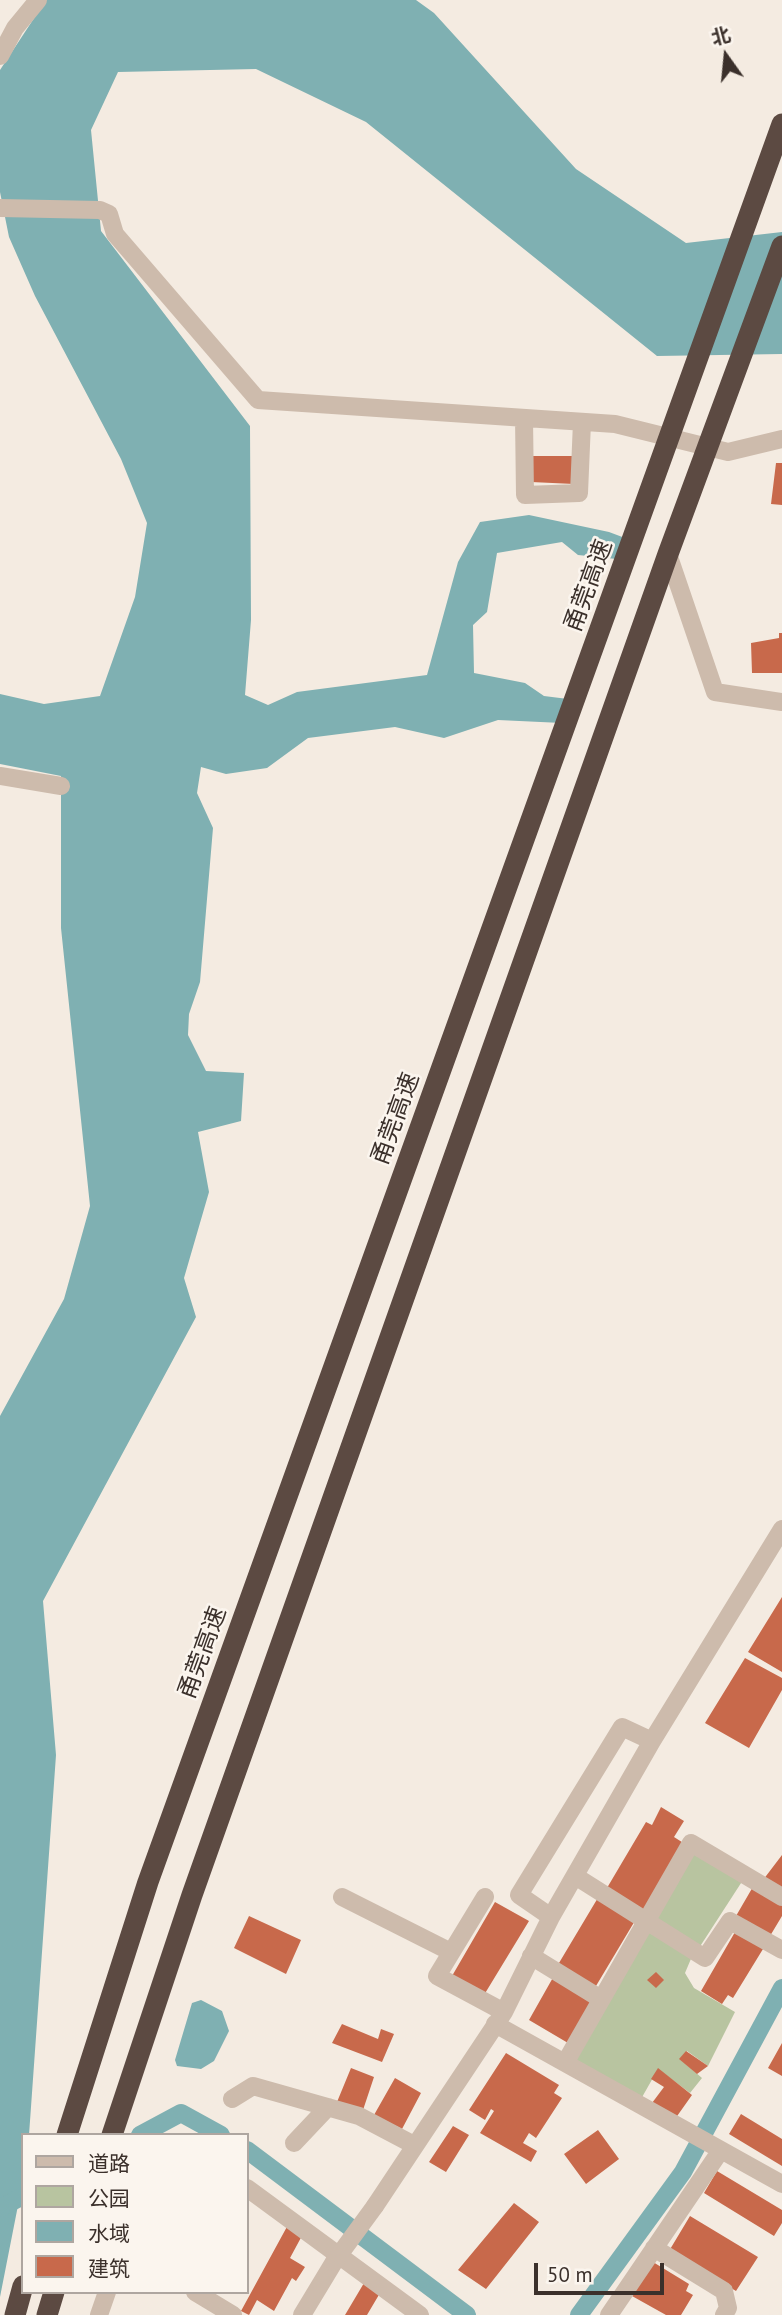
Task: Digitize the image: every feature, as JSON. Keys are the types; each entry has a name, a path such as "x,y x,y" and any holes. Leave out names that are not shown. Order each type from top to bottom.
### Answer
{"highway":[{"name":"甬莞高速","path":"68,2133 148,1882 782,124"},
{"path":"113,2133 192,1895 668,554 782,246"},
{"path":"15,2315 21,2293"},
{"path":"47,2315 53,2294"}],"street":[{"path":"0,56 15,28 38,0"},
{"path":"6,208 100,210 109,214 116,234 258,400 615,424 728,452 782,439"},
{"path":"524,418 526,495 579,493 582,422"},
{"path":"668,554 715,692 782,702"},
{"path":"0,776 61,786"},
{"path":"302,2315 334,2262 376,2207 499,2018 551,1917 652,1741 782,1529"},
{"path":"551,1917 519,1895 622,1727 652,1741"},
{"path":"565,2063 691,1843 782,1897"},
{"path":"575,1877 705,1958 730,1921 782,1950"},
{"path":"485,1896 437,1976 565,2063 782,2184"},
{"path":"342,1897 451,1952"},
{"path":"531,1956 601,1999"},
{"path":"232,2099 253,2086 359,2116 414,2146"},
{"path":"294,2143 328,2107"},
{"path":"609,2315 716,2147"},
{"path":"248,2189 420,2315"},
{"path":"654,2248 724,2291 728,2308 724,2315"},
{"path":"99,2315 106,2294"},
{"path":"198,2294 233,2315"}],"green space":[{"path":"694,1851 743,1880 699,1948 652,1920"},
{"path":"646,1928 693,1954 685,1973 694,1988 735,2012 708,2066 687,2051 680,2059 702,2078 690,2093 658,2069 641,2099 573,2059"}],"water":[{"path":"46,0 416,0 434,13 576,169 686,243 782,232 782,354 657,356 366,122 256,69 118,72 91,130 101,231 250,426 251,620 245,695 268,705 297,692 427,675 458,562 480,522 529,515 609,532 633,541 626,560 578,555 562,542 497,553 487,612 473,625 474,673 525,683 544,696 576,700 562,723 498,720 444,738 395,727 308,738 267,768 226,774 201,767 197,793 213,828 200,982 189,1014 188,1035 206,1071 244,1073 241,1121 198,1132 209,1192 184,1278 196,1317 43,1601 56,1755 29,2133 21,2133 21,2190 0,2297 0,1416 64,1299 90,1206 61,928 61,776 0,764 0,694 44,704 100,696 135,597 147,523 121,459 35,296 9,237 0,192 0,70"},
{"path":"201,2000 222,2011 229,2031 214,2061 201,2069 177,2066 175,2060 192,2003"}],"building":[{"path":"531,456 575,456 574,484 531,482"},
{"path":"776,463 782,463 782,505 771,504"},
{"path":"779,633 782,633 782,673 752,673 751,643 779,638"},
{"path":"782,1597 782,1672 748,1652"},
{"path":"745,1658 782,1678 782,1690 749,1748 705,1723"},
{"path":"661,1807 684,1821 674,1837 685,1844 644,1917 604,1893 646,1822 652,1825"},
{"path":"782,1855 782,1894 763,1880"},
{"path":"754,1885 782,1901 782,1916 770,1936 736,1916"},
{"path":"599,1896 636,1919 593,1991 556,1968"},
{"path":"495,1902 529,1921 484,1995 452,1976"},
{"path":"249,1916 301,1940 286,1974 234,1948"},
{"path":"735,1932 763,1949 733,1998 728,1995 722,2004 701,1991"},
{"path":"656,1972 664,1980 656,1988 647,1980"},
{"path":"555,1974 594,1998 568,2043 529,2020"},
{"path":"342,2024 378,2039 381,2029 394,2034 382,2062 332,2043"},
{"path":"782,2043 782,2076 768,2068"},
{"path":"686,2051 708,2066 697,2074 679,2059"},
{"path":"506,2053 559,2085 554,2093 562,2098 536,2138 529,2133 523,2143 537,2151 531,2162 480,2133 494,2111 491,2109 485,2120 469,2110"},
{"path":"351,2068 374,2077 362,2113 337,2102"},
{"path":"658,2068 692,2095 675,2119 652,2103 664,2087 651,2079"},
{"path":"395,2078 421,2093 402,2129 374,2115"},
{"path":"741,2114 782,2139 782,2166 729,2134"},
{"path":"453,2126 469,2135 446,2172 429,2162"},
{"path":"598,2130 619,2159 586,2184 564,2154"},
{"path":"717,2171 782,2210 782,2223 774,2236 704,2193"},
{"path":"514,2203 539,2222 486,2289 458,2270"},
{"path":"690,2216 758,2257 736,2291 669,2251"},
{"path":"289,2223 304,2232 290,2258 305,2267 296,2281 292,2278 274,2311 257,2300 249,2315 241,2311"},
{"path":"653,2262 689,2284 686,2291 693,2295 681,2315 666,2315 632,2296"},
{"path":"364,2283 380,2293 367,2315 345,2315"}],"waterway":[{"path":"579,2315 683,2172 782,1988"},
{"path":"144,2133 181,2113 217,2133"},
{"path":"248,2151 467,2315"},
{"path":"0,2208 21,2197"}]}
